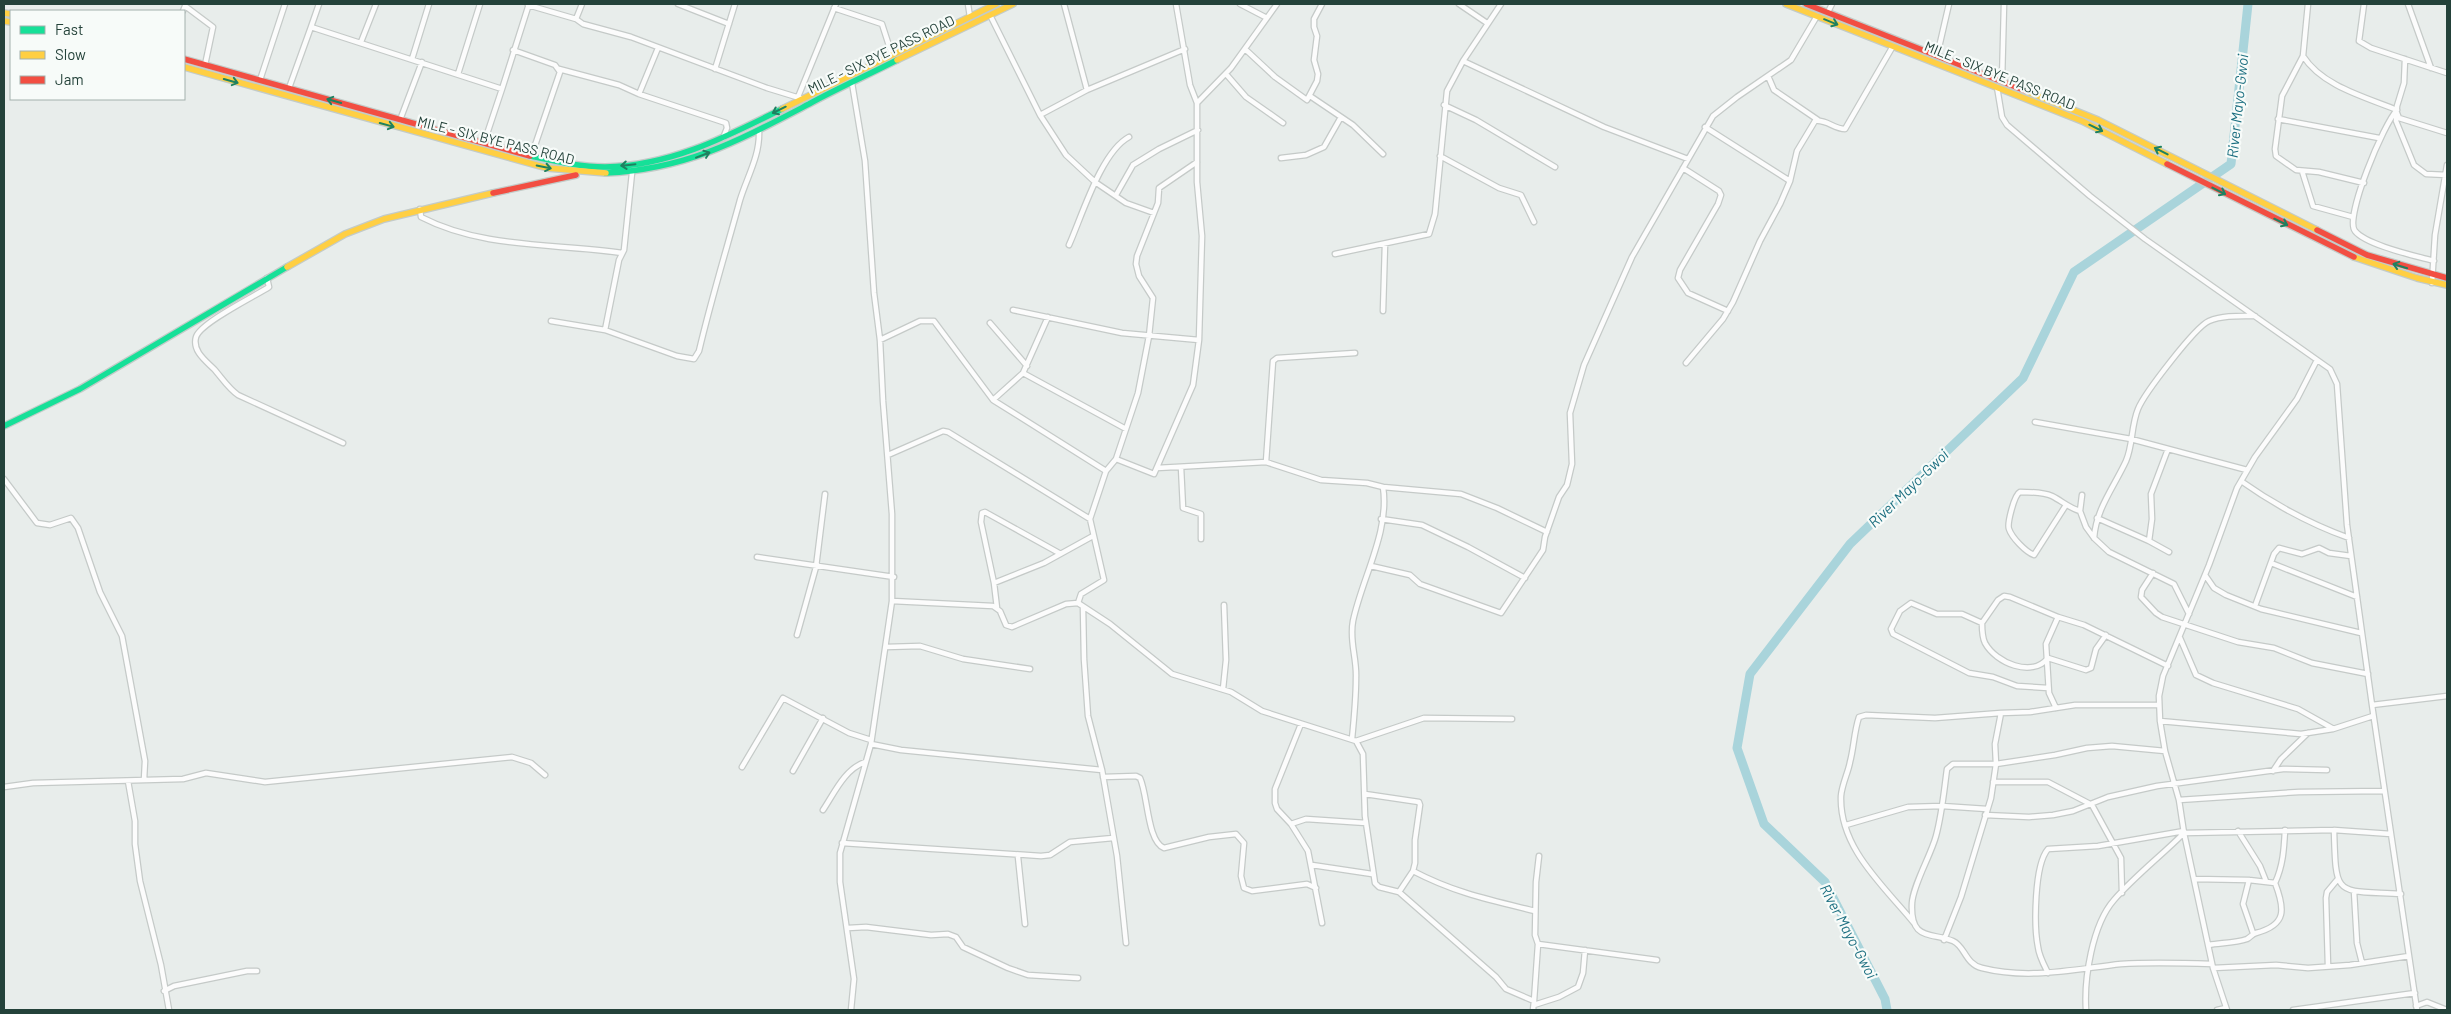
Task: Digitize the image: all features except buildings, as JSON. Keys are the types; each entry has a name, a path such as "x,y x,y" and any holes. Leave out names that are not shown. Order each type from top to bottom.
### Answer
{"street":[{"path":"185,4 213,27 205,65"},
{"path":"260,80 285,4"},
{"path":"289,88 319,4"},
{"path":"361,42 376,4"},
{"path":"412,59 428,4"},
{"path":"458,74 480,4"},
{"path":"484,143 528,4 576,19 583,24 631,37 715,69 801,98"},
{"path":"576,19 582,4"},
{"path":"678,4 729,24"},
{"path":"715,69 735,4"},
{"path":"968,4 970,16"},
{"path":"4,426 80,389 267,278 346,234 384,219 420,209 604,167 631,165 680,155 723,138 801,98 996,4"},
{"name":"MILE - SIX BYE PASS ROAD","path":"185,68 512,160 580,174 632,173 694,158 759,131 852,82 1013,4"},
{"path":"1064,4 1087,90"},
{"path":"1116,459 1154,474 1184,400 1193,385 1199,340 1202,255 1198,162 1198,103 1190,85 1186,49 1176,4"},
{"path":"1240,4 1267,18"},
{"path":"1198,103 1226,74 1277,4"},
{"path":"1244,49 1307,100 1318,74 1314,60 1317,36 1314,19 1322,4"},
{"path":"1459,4 1487,23"},
{"path":"1335,254 1430,234 1435,214 1444,105 1447,91 1462,62 1501,4"},
{"name":"MILE - SIX BYE PASS ROAD","path":"1786,4 1893,46 1904,47 2082,121 2200,182 2356,258 2432,283 2447,285"},
{"path":"1806,4 1828,12 1904,47 1937,56 2098,120 2367,255 2447,278"},
{"path":"1828,12 1832,4"},
{"path":"1937,56 1950,4"},
{"path":"2002,81 2004,4"},
{"path":"2308,4 2302,56 2282,96 2278,119 2276,156 2288,162 2292,168 2364,183"},
{"path":"2364,4 2359,41 2371,48 2447,73"},
{"path":"2408,4 2431,68"},
{"path":"801,98 835,6 882,24 892,55"},
{"path":"990,15 1040,115 1066,155 1095,182 1126,203 1154,213"},
{"path":"1370,566 1410,575 1420,584 1501,613 1543,550 1559,498 1567,485 1572,464 1570,413 1584,365 1632,257 1705,127 1718,112 1791,60 1817,16"},
{"path":"953,25 956,31"},
{"path":"311,27 502,89"},
{"path":"1768,76 1769,83 1774,90 1818,120 1839,129 1845,128 1893,46"},
{"path":"639,94 658,48"},
{"path":"1040,115 1087,90 1186,49"},
{"path":"513,50 555,65 559,69 619,85 639,94 726,123 727,128 723,138"},
{"path":"2302,56 2315,72 2340,86 2396,110 2399,118 2447,133"},
{"path":"185,59 531,157 604,167"},
{"path":"2404,59 2404,83 2396,110 2379,138 2353,217 2353,228 2357,233 2383,246 2434,261"},
{"path":"400,120 422,62"},
{"path":"1462,62 1604,127 1688,159"},
{"path":"531,157 559,77 559,69"},
{"path":"1226,74 1246,97 1282,123"},
{"path":"851,1010 854,979 840,882 840,853 871,742 886,647 894,577 888,455 882,401 880,340 874,293 865,161 852,82"},
{"path":"1997,87 2002,116 2007,125 2138,234 2330,369 2337,384 2341,461 2351,556 2383,791 2401,894 2414,994 2417,1008 2427,1002 2447,1010"},
{"path":"1310,96 1353,125 1384,154"},
{"path":"1444,105 1476,120 1555,167"},
{"path":"2396,110 2396,121 2414,165 2426,174 2446,175"},
{"path":"1281,158 1306,155 1324,147 1341,117"},
{"path":"2278,119 2379,138"},
{"path":"1686,363 1728,311 1790,181 1797,151 1815,121 1818,120"},
{"path":"1705,127 1790,181"},
{"path":"1116,195 1133,165 1159,149 1198,130"},
{"path":"551,321 605,330 690,360 697,357 715,285 740,199 756,154 759,131"},
{"path":"1069,245 1095,182 1113,150 1129,137"},
{"path":"1440,156 1499,188 1521,195 1534,222"},
{"path":"1078,603 1081,594 1104,580 1090,519 1106,471 1116,459 1126,429 1138,392 1150,336 1153,298 1139,276 1136,264 1137,256 1158,203 1159,188 1198,162"},
{"path":"2432,283 2436,235 2445,193 2447,165"},
{"path":"1683,168 1719,191 1721,195 1718,204 1680,270 1678,278 1688,293 1728,311"},
{"path":"2302,171 2313,206 2353,217"},
{"path":"605,330 622,253 632,173"},
{"path":"420,209 421,217 438,226 477,237 518,244 588,248 622,253"},
{"path":"1383,311 1385,244"},
{"path":"267,278 269,287 234,307 199,332 196,340 198,352 230,389 238,395 343,443"},
{"path":"1013,310 1122,333 1199,340"},
{"path":"2094,538 2097,518 2126,461 2138,408 2155,383 2195,333 2208,322 2227,317 2255,316"},
{"path":"993,400 1023,373 1048,317"},
{"path":"880,340 920,320 934,321 993,400 1106,471"},
{"path":"990,323 1027,366"},
{"path":"1266,462 1273,361 1277,358 1355,353"},
{"path":"2217,1010 2226,1009 2212,966 2179,800 2165,751 2160,721 2160,685 2241,481 2297,399 2317,360"},
{"path":"1023,373 1126,429"},
{"path":"2036,422 2131,439 2248,470"},
{"path":"888,455 943,432 948,432 1090,519"},
{"path":"2148,541 2152,519 2151,494 2168,449"},
{"path":"1157,468 1266,462 1321,480 1358,482 1383,487 1461,494 1497,508 1547,532"},
{"path":"1181,467 1183,508 1201,514 1201,540"},
{"path":"4,479 37,523 50,525 72,518 78,528 100,592 122,636 145,761 144,780"},
{"path":"2241,481 2298,516 2323,529 2349,538"},
{"path":"1383,487 1385,499 1381,519 1370,566 1353,620 1351,636 1356,676 1354,740 1363,754 1366,823 1372,857 1372,874 1375,883 1379,887 1399,892 1489,971 1506,989 1534,1005 1559,997 1578,987 1583,974 1585,950"},
{"path":"2066,505 2034,555 2010,532 2008,527 2014,498 2020,492 2051,496 2080,511"},
{"path":"797,635 816,567 825,494"},
{"path":"2082,496 2080,511 2086,526 2094,538 2109,552 2174,584 2189,614"},
{"path":"1059,553 984,512 981,522 994,583 997,608 1006,625 1012,627 1066,604 1078,603 1110,624 1172,674 1223,689 1262,711 1354,740 1424,718 1512,719"},
{"path":"2097,518 2169,552"},
{"path":"1381,519 1431,528 1525,578"},
{"path":"994,583 1044,563 1059,553 1093,536"},
{"path":"2255,606 2271,563 2279,548 2302,554 2319,548 2329,553 2351,556"},
{"path":"757,557 894,577"},
{"path":"2271,563 2357,597"},
{"path":"2153,573 2142,590 2141,597 2156,613 2186,623 2203,632 2238,642 2274,648 2312,663 2368,674"},
{"path":"2205,574 2214,588 2226,595 2272,613 2361,633"},
{"path":"2048,658 2044,663 2035,667 2016,666 1991,651 1985,642 1982,623 1998,600 2004,596 2084,625 2168,666"},
{"path":"892,601 997,608"},
{"path":"1982,623 1962,614 1937,614 1911,602 1900,611 1891,629 1894,634 1969,673 1993,677 2017,686 2048,688"},
{"path":"1223,689 1226,660 1224,605"},
{"path":"1083,606 1088,716 1104,777 1126,943"},
{"path":"2056,708 2048,688 2046,644 2058,616"},
{"path":"2048,658 2086,670 2091,668 2096,648 2106,635"},
{"path":"2180,638 2196,675 2213,683 2298,709 2333,729"},
{"path":"886,647 920,646 964,659 1030,669"},
{"path":"2372,705 2447,696"},
{"path":"742,767 783,698 849,733 871,742 901,750 1102,770"},
{"path":"2159,705 2075,705 2030,712 1935,718 1862,715 1858,721 1850,765 1841,794 1846,825 1852,846 1865,866 1922,933 1929,937 1958,944 1971,963 1980,968 2027,974 2088,970 2120,964 2164,962 2212,966 2328,966 2409,956"},
{"path":"1944,940 1961,897 1987,809 1996,764 1995,744 2001,713"},
{"path":"2160,721 2255,729 2288,734 2333,729 2373,716"},
{"path":"793,771 823,718"},
{"path":"1301,724 1275,789 1277,809 1291,824 1308,851 1322,923"},
{"path":"2273,771 2281,759 2308,733"},
{"path":"1916,926 1912,902 1936,835 1947,768 1953,764 1996,764 2046,757 2087,748 2112,746 2165,751"},
{"path":"4,787 32,783 183,779 206,773 266,782 512,757 531,763 545,776"},
{"path":"823,810 846,774 854,766 866,762"},
{"path":"1985,815 2029,817 2053,815 2092,805 2108,797 2139,789 2273,771 2327,770"},
{"path":"1104,777 1136,776 1140,778 1144,786 1154,837 1158,846 1164,848 1209,837 1236,834 1244,843 1241,876 1244,888 1252,891 1307,884 1316,888"},
{"path":"128,781 135,821 135,844 140,881 161,965 164,992 169,1010"},
{"path":"1993,782 2048,782 2092,805 2121,858 2123,868 2122,893"},
{"path":"2179,800 2299,792 2383,791"},
{"path":"1365,794 1419,802 1413,872 1399,892"},
{"path":"1846,825 1908,807 1942,806 1987,809"},
{"path":"1291,824 1306,819 1366,823"},
{"path":"2209,944 2246,940 2253,933 2264,931 2277,924 2281,918 2282,901 2275,883 2284,856 2285,830"},
{"path":"2048,973 2038,947 2036,917 2038,876 2045,852 2055,847 2098,846 2184,832 2334,830 2390,834"},
{"path":"2334,830 2337,880 2342,887 2354,891 2401,894"},
{"path":"2238,831 2260,866 2266,881"},
{"path":"2086,1010 2085,991 2088,970 2104,917 2113,901 2184,832"},
{"path":"842,843 1018,856 1050,855 1070,842 1113,838"},
{"path":"1018,856 1025,924"},
{"path":"1534,1005 1538,944 1535,935 1536,882 1539,856"},
{"path":"1312,865 1372,874"},
{"path":"1413,872 1444,887 1467,895 1536,910"},
{"path":"2194,879 2249,880 2275,883"},
{"path":"2249,880 2243,904 2253,933"},
{"path":"2328,966 2326,898 2327,892 2337,880"},
{"path":"2354,891 2357,943 2362,963"},
{"path":"848,928 866,927 931,935 948,934 956,937 963,947 1015,970 1044,977 1078,978"},
{"path":"1538,944 1657,960"},
{"path":"164,992 174,986 247,971 257,972"},
{"path":"2293,1010 2414,994"}],"waterway":[{"name":"River Mayo-Gwoi","path":"1887,1010 1885,999 1825,882 1764,824 1737,748 1750,674 1850,544 2023,378 2074,272 2231,164 2248,4"}],"traffic: fast":[{"path":"606,173 662,166 711,151 759,130 897,60"},
{"path":"530,156 596,167 629,165 652,161 675,156 697,148 740,130 782,109"},
{"path":"4,426 80,389 287,267"}],"traffic: slow":[{"path":"782,109 996,4"},
{"path":"897,60 1013,4"},
{"path":"1786,4 2082,121 2167,164"},
{"path":"4,13 10,14"},
{"path":"4,21 10,22"},
{"path":"185,67 547,168 606,173"},
{"path":"2026,91 2098,120 2317,230"},
{"path":"287,267 345,234 384,219 493,193"},
{"path":"2354,257 2417,278 2447,285"}],"traffic: jam":[{"path":"1806,4 2026,91"},
{"path":"185,59 530,156"},
{"path":"2167,164 2354,257"},
{"path":"493,193 576,175"},
{"path":"2317,230 2367,255 2447,278"}]}
